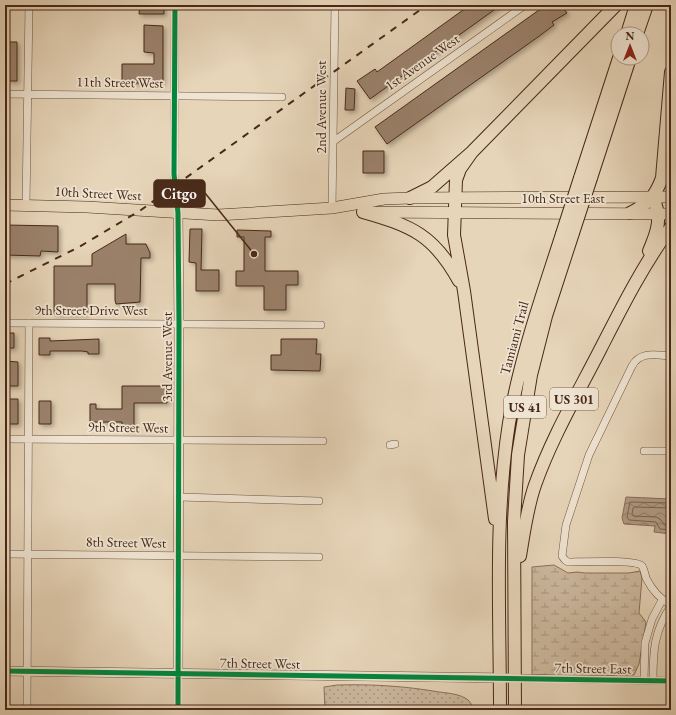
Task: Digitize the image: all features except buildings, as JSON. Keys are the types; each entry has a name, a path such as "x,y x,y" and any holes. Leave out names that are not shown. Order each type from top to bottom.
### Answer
{"highway":[{"path":"410,198 432,187 472,152 616,5"},
{"path":"629,26 636,5"},
{"path":"640,26 647,5"},
{"name":"Tamiami Trail","path":"586,178 617,66"},
{"name":"Tamiami Trail","path":"500,710 500,554 502,483 513,403 527,344 568,234 586,178 627,66"},
{"path":"630,213 643,206 653,197 662,178 671,72"},
{"path":"472,152 460,169 456,180 454,236 464,291 500,554"},
{"path":"633,287 658,229 657,207 653,197"},
{"path":"363,212 403,225 428,240 443,256 464,291"},
{"name":"US 301","path":"514,587 527,514 534,486 546,457 564,418 633,287 671,227"},
{"name":"Tamiami Trail","path":"514,710 515,493 518,455 531,375 568,234"}],"main road":[{"name":"10th Street East","path":"456,198 671,197"},
{"name":"10th Street West","path":"5,205 87,207 218,215 332,208 384,199 456,198"},
{"name":"10th Street West","path":"332,208 363,212 454,213"},
{"name":"10th Street East","path":"454,213 671,214"}],"street":[{"path":"26,205 29,5"},
{"name":"3rd Avenue West","path":"175,5 174,174 178,213 180,324 178,710"},
{"name":"2nd Avenue West","path":"332,208 335,5"},
{"name":"1st Avenue West","path":"334,140 526,5"},
{"name":"11th Street West","path":"5,94 282,97"},
{"name":"9th Street Drive West","path":"5,323 321,325"},
{"path":"27,710 29,323"},
{"path":"653,680 654,649 660,624 671,606 662,600 650,585 641,565 638,563 626,562 568,562 562,556 566,525 589,455 632,366 640,356 671,356"},
{"name":"9th Street West","path":"5,439 322,441"},
{"path":"644,451 671,451"},
{"path":"179,497 319,501"},
{"name":"8th Street West","path":"5,554 319,557"},
{"path":"644,681 644,648 652,619 662,600"},
{"path":"652,619 660,624"},
{"path":"644,648 654,649"},
{"name":"7th Street West","path":"5,671 515,678"},
{"name":"7th Street East","path":"515,678 671,681"}],"green space":[{"path":"554,565 568,573 629,573 640,571 642,578 639,613 646,622 639,664 634,675 532,675 532,567"},
{"path":"337,685 388,686 450,693 465,698 475,710 325,710 324,687"}],"water":[{"path":"626,497 671,499 671,534 654,532 655,526 624,524 622,518"}],"railway":[{"path":"5,284 79,247 141,210 427,5"}],"cycle path":[{"path":"175,5 174,174 178,213 179,324 178,710"},
{"path":"5,671 671,681"}],"place":[{"name":"Citgo","path":"254,254"}]}
